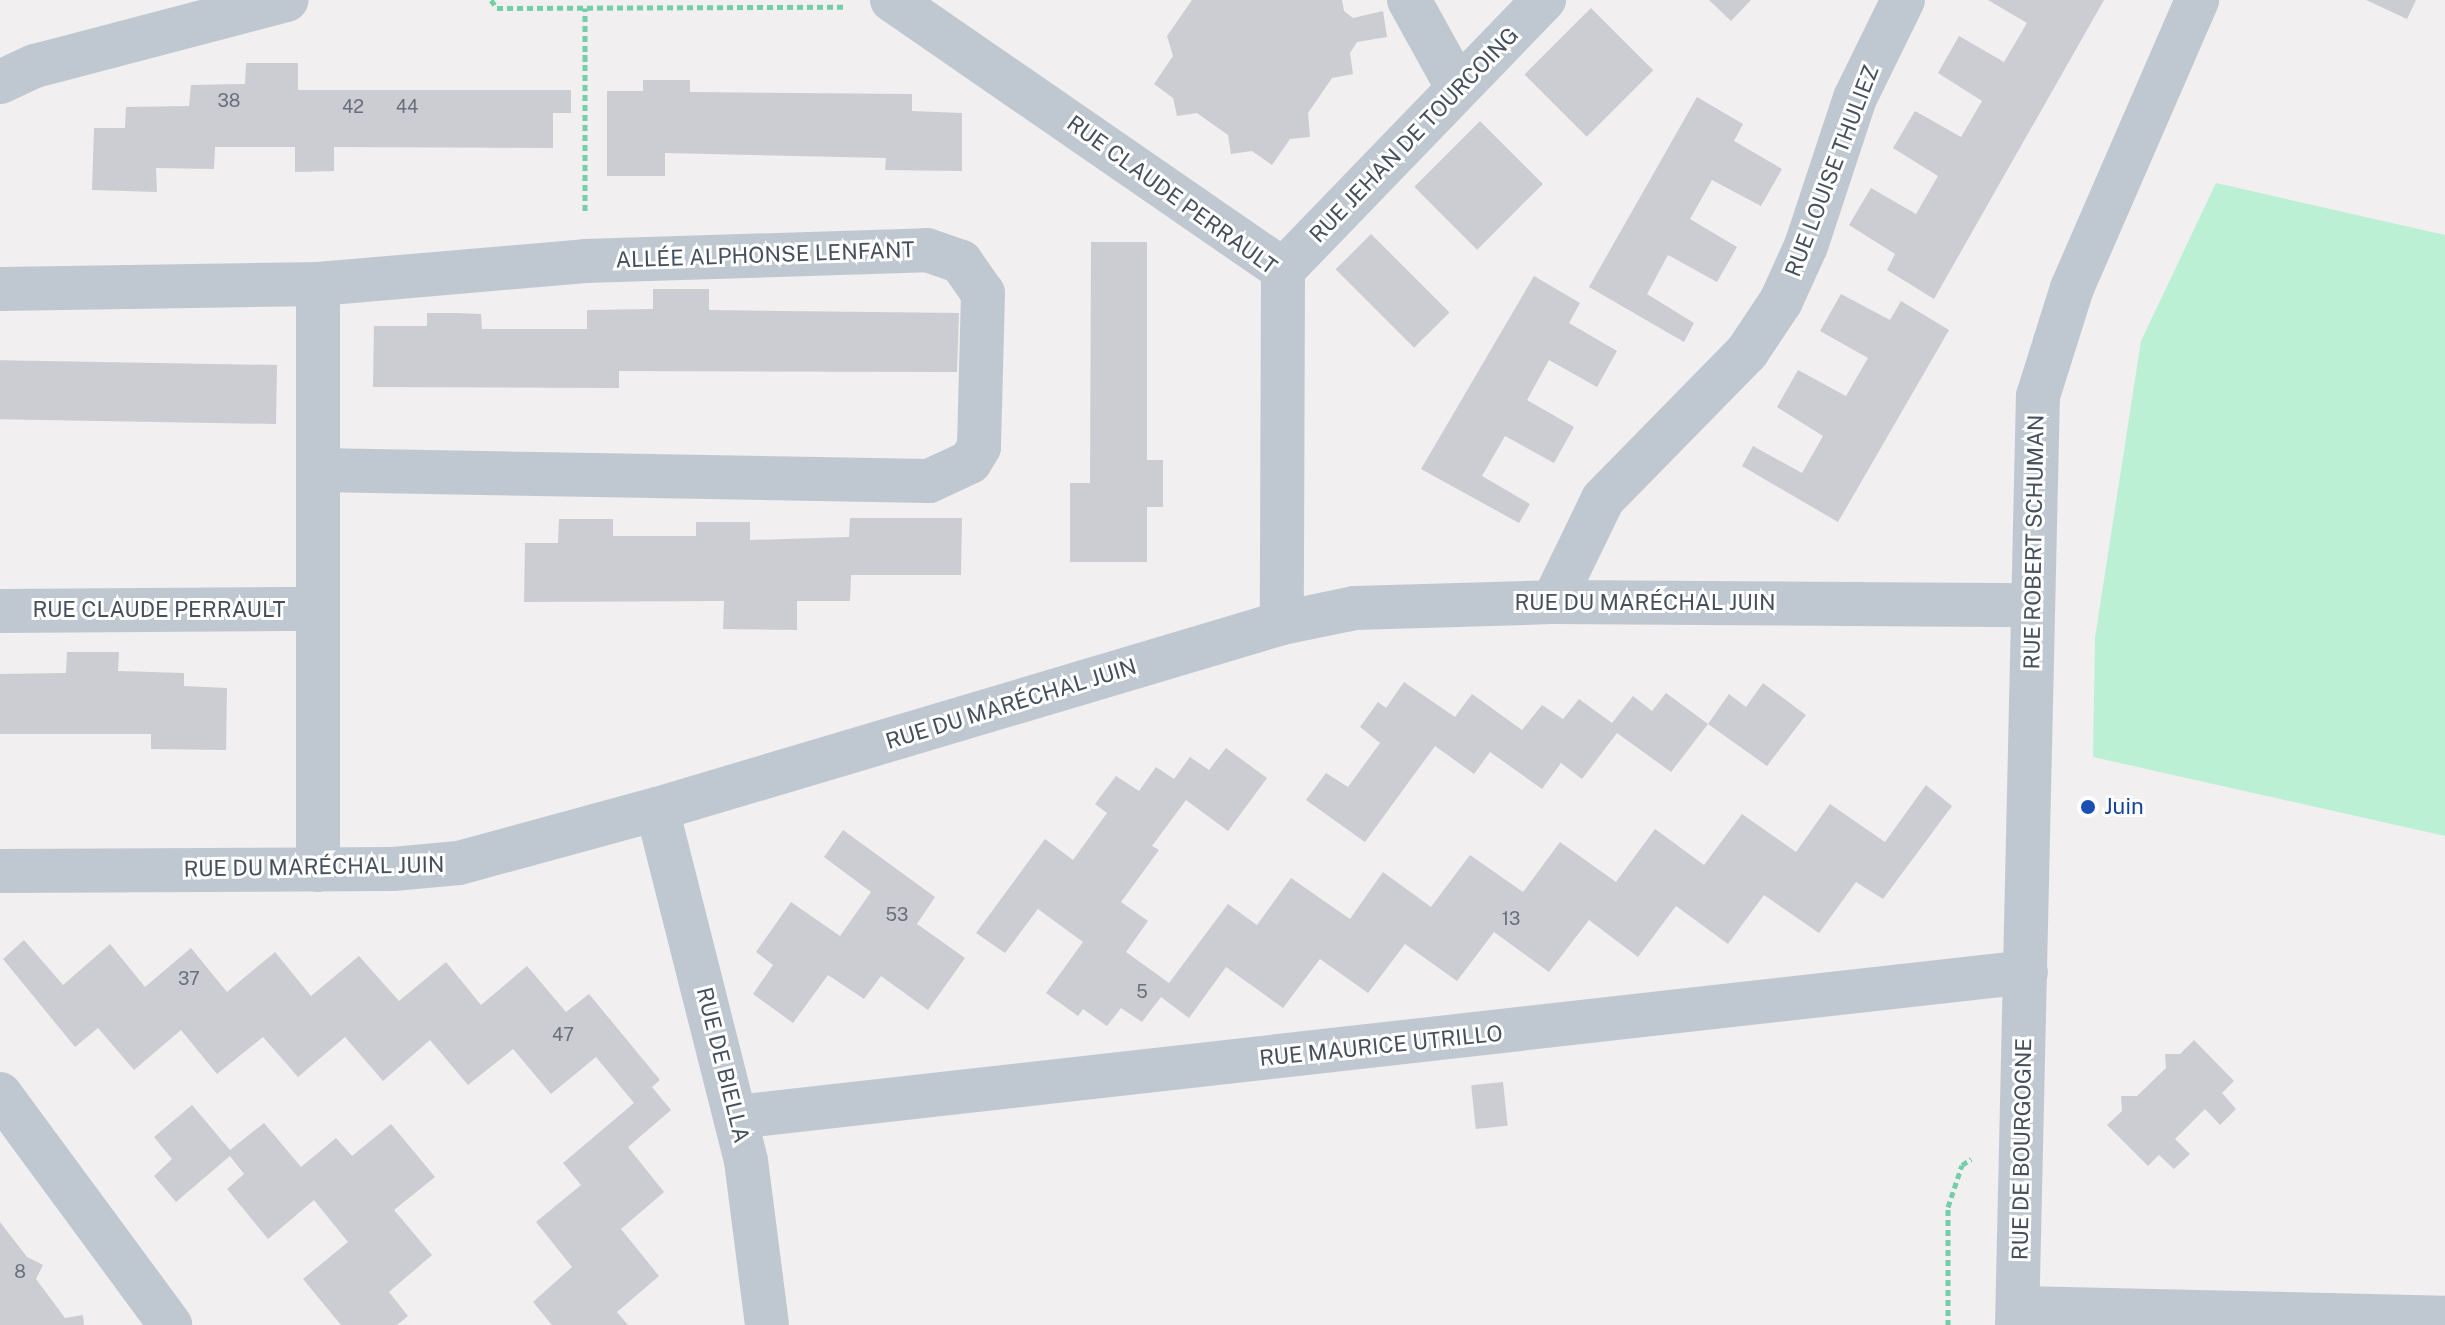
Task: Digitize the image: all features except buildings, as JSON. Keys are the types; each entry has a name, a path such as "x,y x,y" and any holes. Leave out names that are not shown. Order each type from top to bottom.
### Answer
{"street":[{"path":"0,82 35,66 286,0"},
{"path":"1409,0 1457,87"},
{"name":"RUE JEHAN DE TOURCOING","path":"1283,270 1544,0"},
{"name":"RUE LOUISE THULIEZ","path":"1553,602 1603,499 1747,352 1781,301 1806,246 1855,98 1903,0"},
{"name":"RUE ROBERT SCHUMAN","path":"2026,972 2035,423 2047,360 2072,288 2197,0"},
{"name":"RUE CLAUDE PERRAULT","path":"897,3 1283,270 1282,623"},
{"name":"ALLÉE ALPHONSE LENFANT","path":"318,284 585,261 945,253 961,262 983,293 979,447 970,462 929,481 318,470"},
{"path":"0,289 318,284 318,870"},
{"name":"RUE DU MARÉCHAL JUIN","path":"0,871 318,870 459,863 657,809 1282,623 1355,608 1553,602 2031,605"},
{"name":"RUE CLAUDE PERRAULT","path":"0,611 318,609"},
{"name":"RUE DE BIELLA","path":"657,809 736,1117 767,1325"},
{"name":"RUE MAURICE UTRILLO","path":"736,1117 2026,972"},
{"name":"RUE DE BOURGOGNE","path":"2018,1317 2026,972"},
{"path":"0,1094 170,1325"},
{"path":"2018,1317 2445,1318"}],"path":[{"path":"491,0 497,8 897,3"},
{"path":"585,8 585,261"},
{"path":"1948,1325 1948,1207 1962,1165 1989,1144 2022,1143"}],"green space":[{"path":"2216,183 2445,235 2445,836 2093,757 2095,638 2141,341"}],"place":[{"name":"Juin","path":"2088,807"}]}
